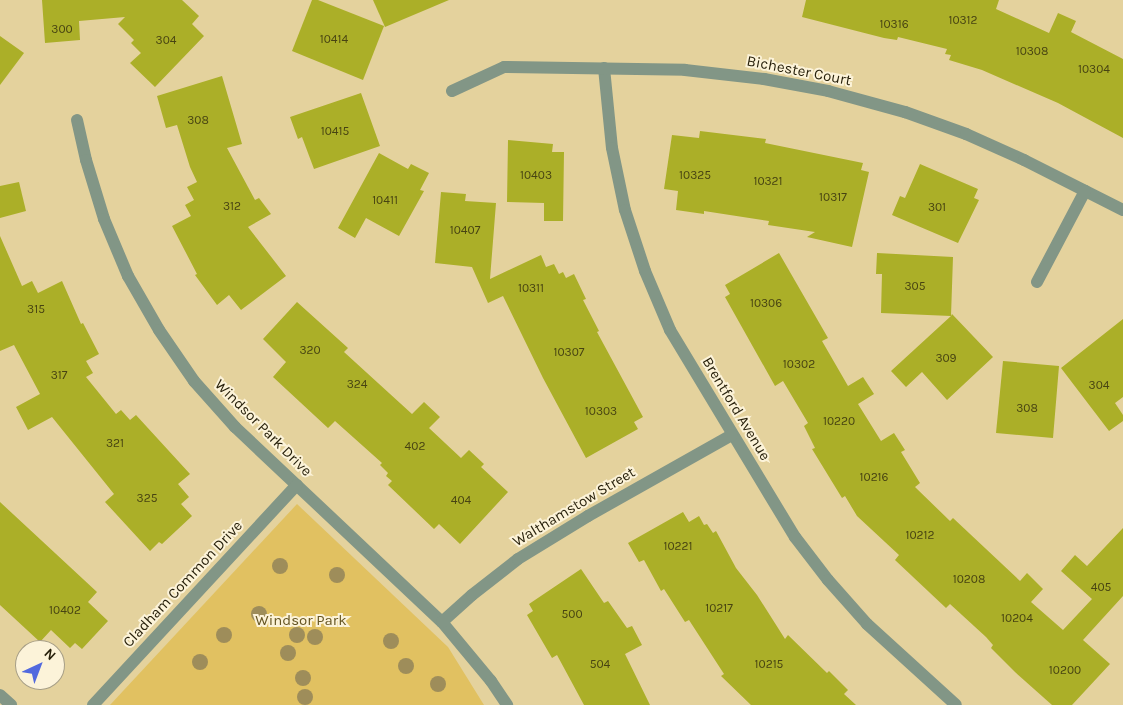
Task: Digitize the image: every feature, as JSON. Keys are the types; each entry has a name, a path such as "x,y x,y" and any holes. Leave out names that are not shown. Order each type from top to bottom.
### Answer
{"street":[{"name":"Bichester Court","path":"452,91 504,67 685,70 764,79 828,91 905,112 966,134 1024,160 1123,210"},
{"name":"Brentford Avenue","path":"604,68 612,148 625,210 645,271 670,330 795,537 828,580 868,624 956,705"},
{"name":"Windsor Park Drive","path":"77,120 86,160 104,219 128,276 159,330 194,381 236,427 442,622 492,681 507,705"},
{"path":"1037,282 1085,191"},
{"name":"Walthamstow Street","path":"442,622 518,559 588,516 732,435"},
{"name":"Cladham Common Drive","path":"93,705 296,485"},
{"path":"0,694 11,705"}],"green space":[{"name":"Windsor Park","path":"297,504 448,647 484,705 110,705"}],"building":[{"path":"42,0 182,0 199,16 192,24 204,36 155,87 130,63 141,53 131,43 134,40 118,24 125,17 79,21 80,40 45,43"},
{"path":"312,0 318,0 384,26 363,80 292,51"},
{"path":"373,0 449,0 385,27"},
{"path":"806,0 999,0 996,9 1049,33 1058,13 1076,21 1071,32 1123,59 1123,138 1058,103 982,70 949,60 951,55 945,54 947,49 898,37 897,40 884,38 802,17"},
{"path":"0,36 24,53 0,85"},
{"path":"222,76 242,144 227,148 255,200 259,198 271,214 248,227 286,276 241,310 229,295 217,305 195,275 197,274 172,226 191,216 185,205 194,200 187,187 197,182 190,167 177,125 166,128 157,96"},
{"path":"361,93 380,146 314,169 302,137 298,139 290,117"},
{"path":"700,131 766,139 765,143 863,163 861,170 869,172 852,247 807,237 815,232 768,225 769,221 704,211 704,214 676,210 678,191 664,189 672,135 699,138"},
{"path":"508,140 553,144 552,152 564,152 563,221 544,221 544,203 507,202"},
{"path":"379,153 408,169 411,164 429,173 420,190 424,191 399,236 366,218 355,238 338,228"},
{"path":"920,164 978,189 974,198 979,200 958,243 892,215 900,196 905,198"},
{"path":"19,182 26,211 0,218 0,186"},
{"path":"441,192 466,194 465,201 496,203 490,279 541,255 546,267 554,264 559,274 563,272 566,278 574,274 586,299 583,300 599,331 597,332 643,417 634,422 638,429 586,458 543,378 503,296 488,303 472,267 435,263"},
{"path":"0,236 22,286 32,281 38,293 62,281 81,324 83,323 99,354 86,361 93,373 86,377 116,414 121,410 130,420 136,415 190,474 178,484 189,497 181,504 192,516 162,544 159,542 150,551 105,502 114,494 52,417 28,430 16,407 40,394 14,345 0,351"},
{"path":"779,253 828,338 822,341 848,386 863,377 874,394 858,404 881,441 894,433 905,450 901,452 920,483 915,487 950,521 953,518 1020,581 1027,573 1043,589 1031,602 1063,630 1092,599 1061,571 1075,555 1087,566 1123,528 1123,596 1083,640 1110,664 1072,705 1052,705 1015,672 991,648 993,645 986,637 950,604 946,608 895,560 899,555 857,516 845,496 842,498 812,449 815,448 804,426 808,423 783,381 775,386 725,297 730,294 725,285"},
{"path":"877,253 953,257 951,316 881,313 882,274 876,274"},
{"path":"297,302 348,348 344,352 412,414 424,402 440,417 429,428 461,458 469,450 484,464 481,467 508,492 460,544 439,524 434,529 388,485 392,481 386,476 388,473 380,465 382,463 335,421 328,428 273,377 286,362 263,339"},
{"path":"952,314 993,357 947,400 922,372 906,387 891,371"},
{"path":"1123,319 1123,397 1115,403 1123,415 1123,421 1109,431 1061,368"},
{"path":"1003,361 1059,366 1053,438 996,433"},
{"path":"0,502 97,592 88,602 108,621 82,649 75,643 70,648 65,643 65,640 62,640 51,630 42,640 38,640 0,605"},
{"path":"683,512 689,522 699,516 704,525 707,524 713,533 716,531 736,568 757,595 785,639 788,635 827,673 829,671 848,690 844,694 856,705 751,705 721,676 724,674 689,620 685,622 664,589 661,591 644,560 639,562 628,543"},
{"path":"581,569 604,603 608,601 627,628 632,626 642,645 625,654 650,705 584,705 557,655 552,658 527,615 533,611 529,604"}]}
